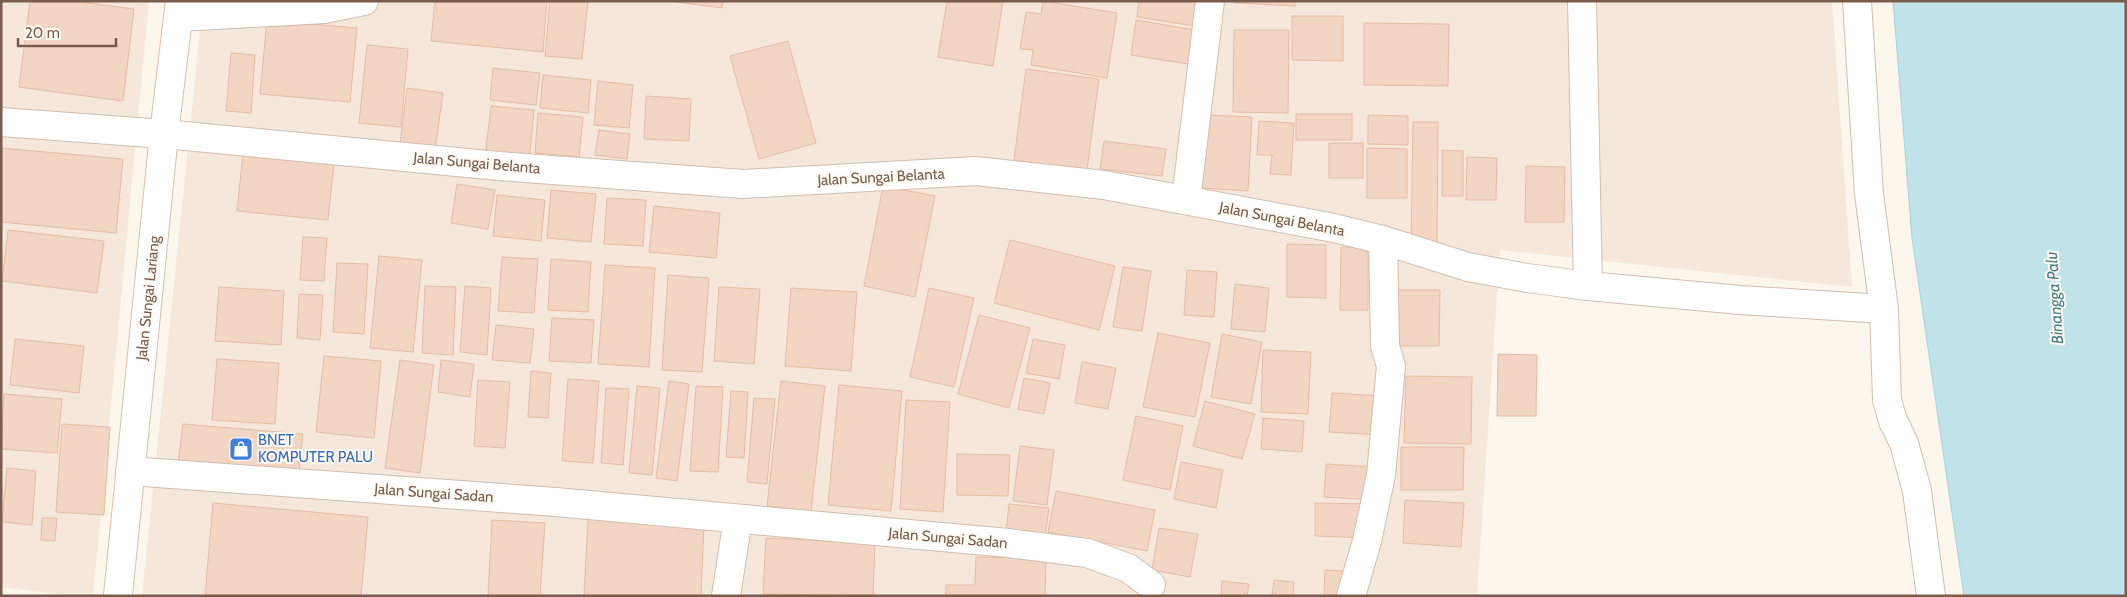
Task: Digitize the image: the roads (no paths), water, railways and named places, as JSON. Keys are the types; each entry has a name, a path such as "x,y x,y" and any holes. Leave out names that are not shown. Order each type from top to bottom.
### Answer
{"street":[{"path":"179,9 324,9 364,1"},
{"path":"1186,200 1210,1"},
{"path":"1582,1 1588,286"},
{"path":"1857,1 1870,194 1884,308 1887,400 1893,421 1904,443 1917,491 1931,596"},
{"name":"Jalan Sungai Lariang","path":"118,596 164,134 179,9"},
{"name":"Jalan Sungai Belanta","path":"1,122 164,134 499,166 743,184 976,171 1104,185 1334,228 1383,240 1468,267 1527,278 1588,286 1740,300 1884,308"},
{"path":"1350,596 1367,541 1381,475 1391,366 1385,346 1383,240"},
{"name":"Jalan Sungai Sadan","path":"130,471 556,502 1008,543 1087,553 1128,568 1152,584"},
{"path":"726,596 738,519"}],"water":[{"name":"Binangga Palu","path":"1893,1 2126,1 2126,596 1964,596 1912,238"}],"place":[{"name":"BNET KOMPUTER PALU","path":"241,449"}]}
